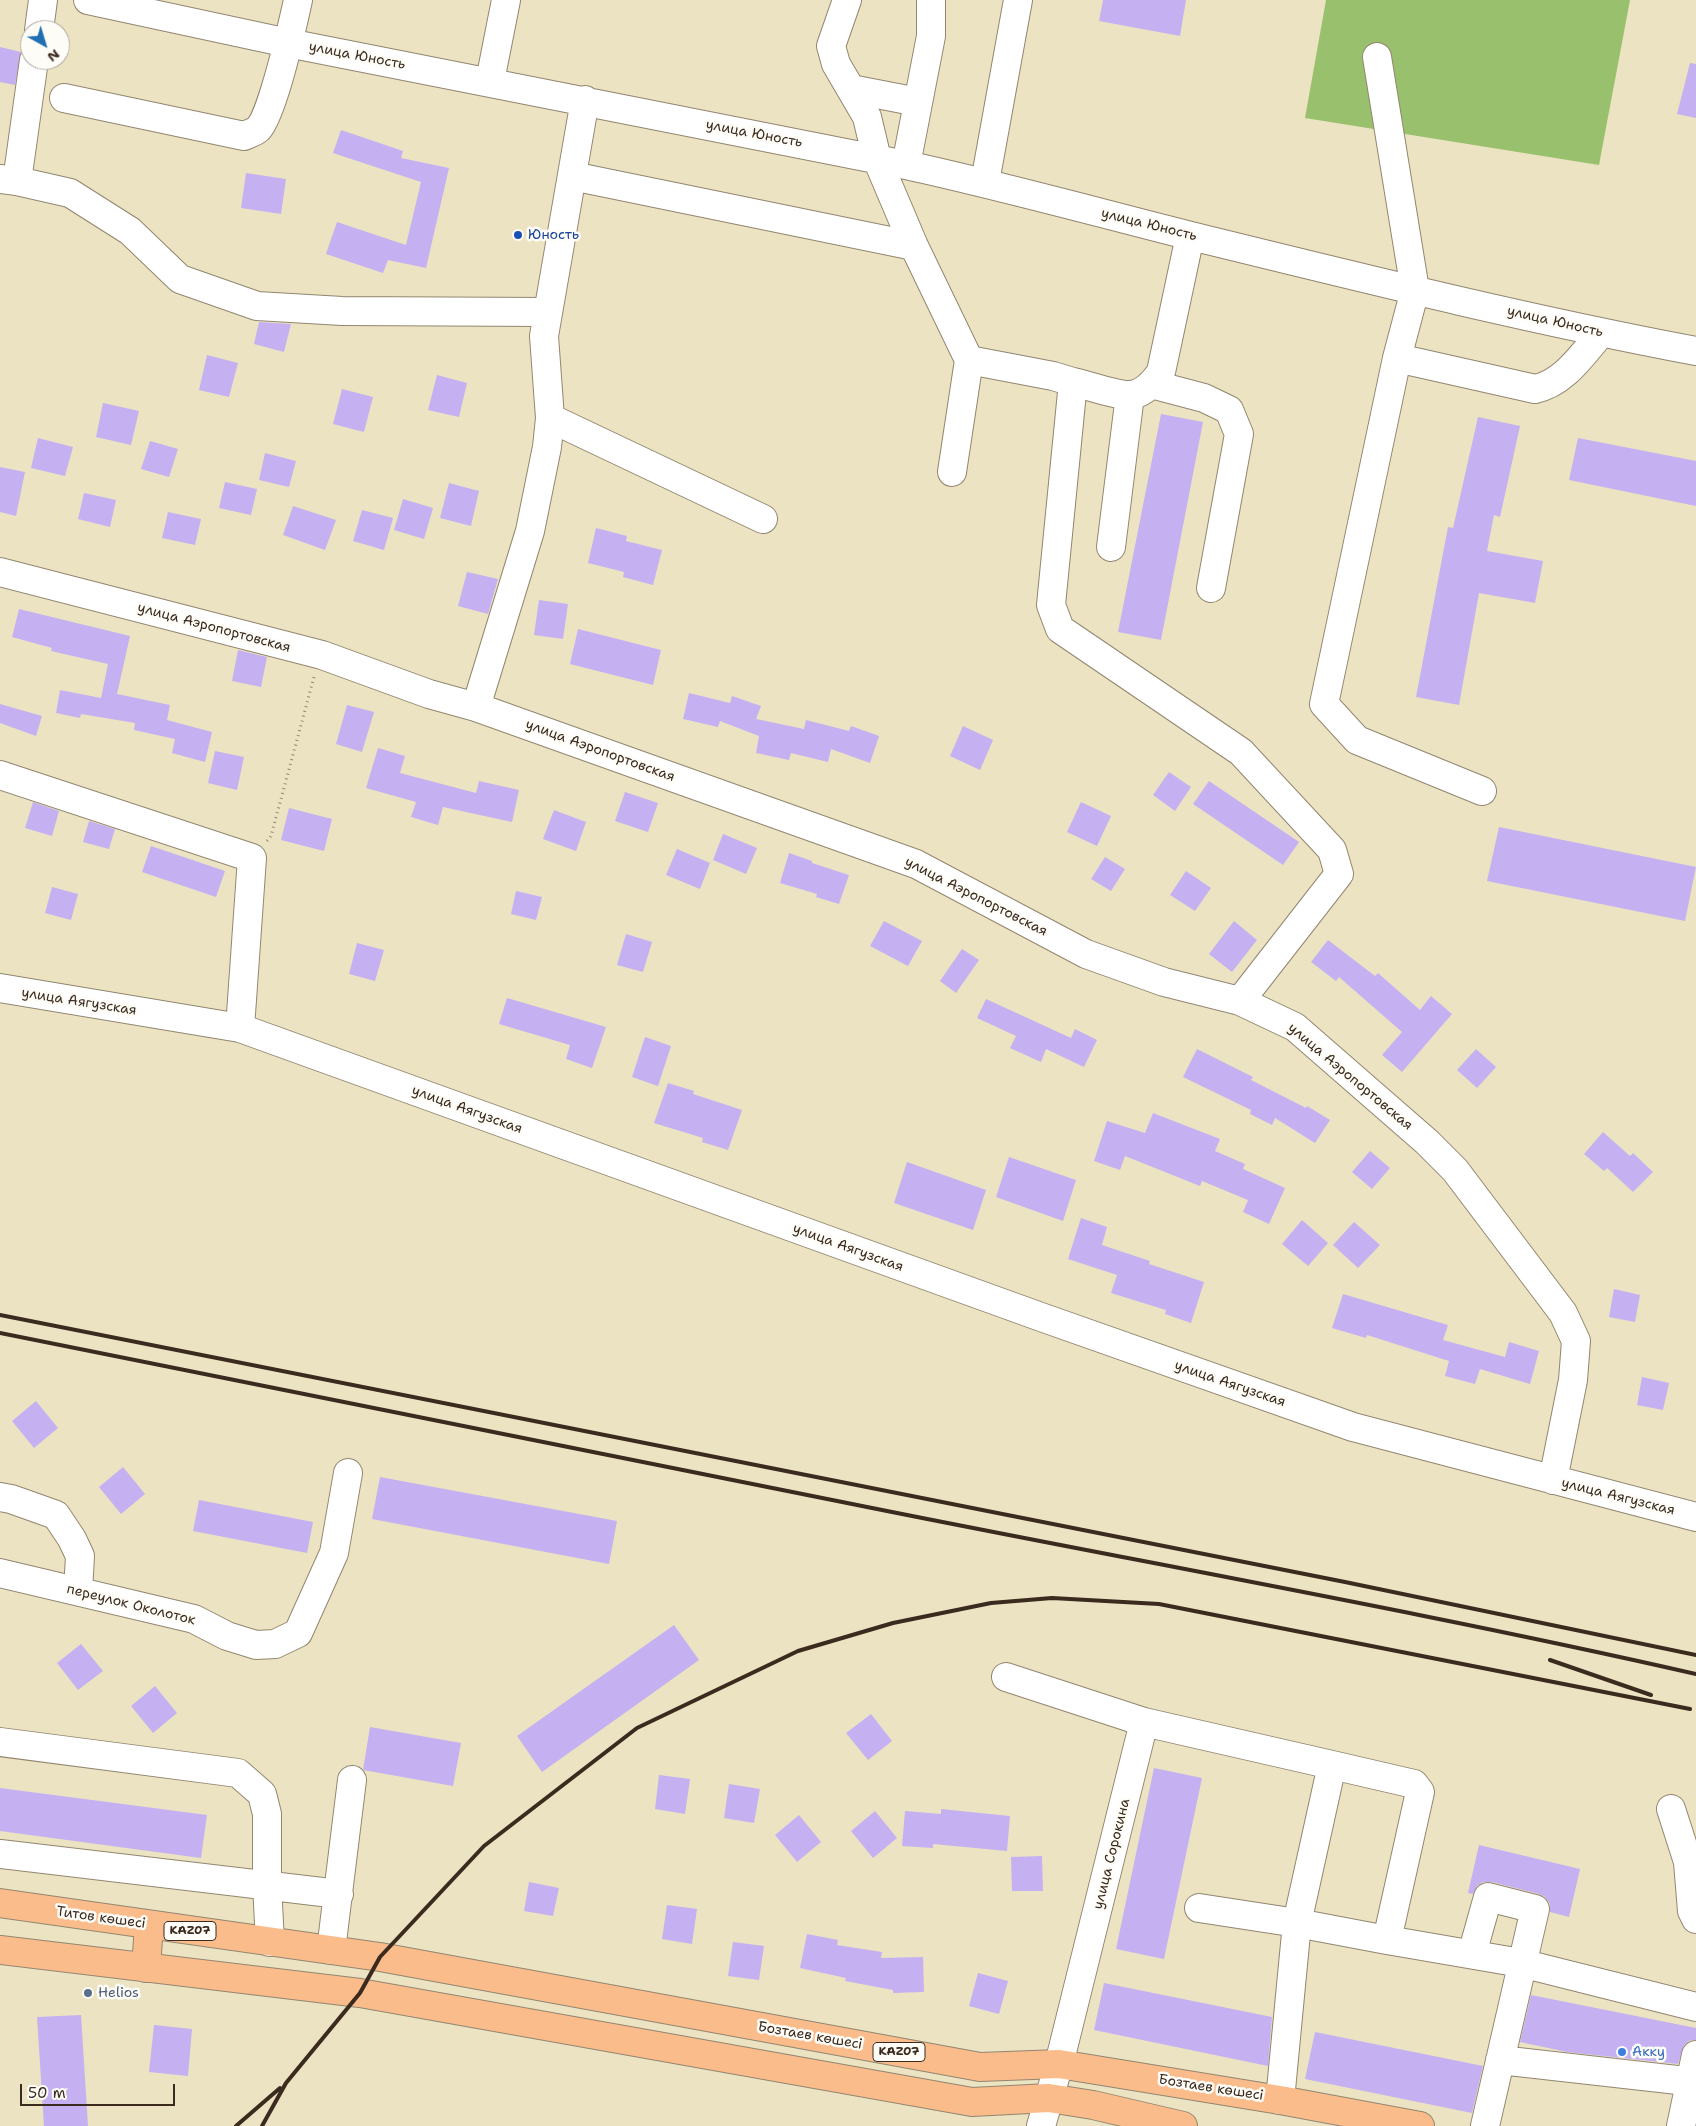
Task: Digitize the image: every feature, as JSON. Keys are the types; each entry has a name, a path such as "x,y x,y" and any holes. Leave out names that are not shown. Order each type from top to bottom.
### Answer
{"main road":[{"name":"Титов көшесі","path":"0,1903 380,1957"},
{"path":"146,1968 149,1925"},
{"path":"0,1950 360,1993 972,2102 1049,2098 1093,2105 1183,2126"},
{"name":"Бозтаев көшесі","path":"380,1957 980,2067 1060,2064 1280,2100 1420,2126"}],"street":[{"path":"40,20 43,0"},
{"name":"улица Юность","path":"88,0 288,43 490,81 985,182 1190,236 1415,290 1601,333 1696,351"},
{"path":"64,98 244,136 258,129 266,116 288,43 298,0"},
{"path":"490,81 506,0"},
{"path":"847,0 831,46 836,64 867,117 877,159 914,246 969,360 952,472"},
{"path":"906,165 931,36 931,0"},
{"path":"985,182 1018,0"},
{"path":"1377,57 1415,290 1397,358 1324,704 1357,740 1482,791"},
{"path":"32,70 8,180 70,193 130,231 180,279 257,306 342,311 548,312"},
{"path":"851,89 918,102"},
{"path":"476,707 530,531 546,447 550,418 544,336 585,100"},
{"path":"572,176 914,246"},
{"path":"1111,547 1140,390 1161,372 1190,236"},
{"path":"1397,358 1535,389 1548,386 1559,379 1601,333"},
{"path":"969,360 1053,376 1073,382 1204,398 1229,410 1239,434 1211,588"},
{"path":"1073,382 1052,605 1060,629 1241,752 1332,850 1339,874 1240,1001"},
{"path":"550,418 763,519"},
{"name":"улица Аэропортовская","path":"0,572 322,656 429,694 476,707 916,864 1086,954 1164,982 1240,1001 1295,1027 1427,1142 1455,1170 1564,1313 1576,1341 1573,1380 1553,1480"},
{"path":"0,775 252,858 240,1028"},
{"name":"улица Аягузская","path":"0,988 240,1028 1040,1317 1353,1427 1696,1517"},
{"name":"переулок Околоток","path":"0,1573 194,1619 227,1636 256,1645 275,1644 298,1633 334,1553 348,1473"},
{"path":"0,1497 11,1498 56,1514 80,1556 78,1591"},
{"path":"1006,1676 1144,1722 1414,1784 1420,1792 1387,1940"},
{"name":"улица Сорокина","path":"1041,2126 1060,2064 1144,1722"},
{"path":"0,1742 238,1773 262,1794 267,1814 266,1885 270,1942"},
{"path":"1280,2100 1297,1923 1332,1765"},
{"path":"331,1950 352,1780"},
{"path":"1671,1809 1688,1862 1692,1911 1696,1919"},
{"path":"0,1854 339,1894"},
{"path":"1472,1954 1488,1897 1535,1909 1521,1963 1485,2126"},
{"path":"1199,1908 1297,1923 1521,1963 1696,2007"},
{"path":"1500,2060 1694,2073 1681,2126"}],"path":[{"path":"252,858 271,836 304,711 322,656"}],"green space":[{"path":"1326,0 1630,0 1599,165 1305,118"}],"building":[{"path":"1103,0 1186,0 1180,36 1099,21"},
{"path":"0,47 20,52 15,85 0,82"},
{"path":"1690,63 1696,64 1696,118 1677,114"},
{"path":"341,130 403,151 401,158 449,168 426,268 388,260 383,273 326,254 337,222 406,245 421,182 333,153"},
{"path":"246,173 286,179 281,214 241,208"},
{"path":"259,322 291,324 284,352 254,344"},
{"path":"207,355 238,363 229,397 199,390"},
{"path":"437,375 467,383 459,417 428,410"},
{"path":"342,389 373,397 364,432 333,424"},
{"path":"103,403 139,411 131,445 96,437"},
{"path":"1161,414 1203,422 1161,640 1118,632"},
{"path":"1478,417 1520,426 1500,517 1494,515 1487,551 1543,561 1535,603 1479,593 1459,705 1416,697 1448,527 1453,528"},
{"path":"38,438 73,447 65,476 31,468"},
{"path":"1578,438 1696,461 1696,506 1569,480"},
{"path":"150,441 178,449 169,477 141,469"},
{"path":"265,453 296,461 289,487 259,480"},
{"path":"0,467 25,472 16,516 0,512"},
{"path":"225,482 257,489 251,515 219,508"},
{"path":"449,483 479,491 471,526 440,518"},
{"path":"84,493 116,500 110,527 78,519"},
{"path":"403,499 433,508 424,539 394,530"},
{"path":"293,506 336,520 325,550 283,535"},
{"path":"362,510 393,518 384,550 353,541"},
{"path":"168,512 201,519 195,545 162,538"},
{"path":"596,528 627,536 626,541 662,550 653,585 623,577 624,572 588,563"},
{"path":"467,572 498,579 488,614 458,606"},
{"path":"539,600 568,604 563,639 534,635"},
{"path":"19,609 130,636 117,694 170,705 167,720 212,732 205,762 172,753 175,739 134,730 135,723 81,714 80,718 56,713 60,690 101,698 108,664 51,651 52,648 12,637"},
{"path":"578,629 661,650 653,685 570,664"},
{"path":"238,650 267,657 261,687 232,681"},
{"path":"689,693 730,703 732,696 761,706 756,719 804,729 806,720 849,731 851,726 879,736 870,763 831,749 828,762 791,753 789,760 756,753 759,736 720,721 718,727 683,719"},
{"path":"0,704 42,716 36,736 0,723"},
{"path":"347,705 374,712 362,752 336,744"},
{"path":"963,726 993,740 980,770 950,756"},
{"path":"378,748 405,756 400,773 476,793 479,781 519,790 512,822 443,807 438,825 411,817 416,802 366,788"},
{"path":"215,751 244,757 237,790 208,783"},
{"path":"1169,772 1191,787 1175,811 1153,795"},
{"path":"1209,781 1299,842 1283,865 1193,804"},
{"path":"625,792 658,803 648,832 615,821"},
{"path":"33,802 59,811 52,836 25,828"},
{"path":"1081,802 1111,816 1097,846 1067,832"},
{"path":"289,808 332,819 324,851 281,840"},
{"path":"554,810 586,822 576,851 543,839"},
{"path":"89,821 115,829 109,849 83,842"},
{"path":"1499,827 1696,867 1685,921 1487,881"},
{"path":"723,834 757,848 746,874 713,860"},
{"path":"151,846 225,871 216,897 142,872"},
{"path":"677,849 710,863 700,889 666,875"},
{"path":"789,853 849,875 839,904 816,897 817,894 780,883"},
{"path":"1105,857 1125,869 1111,891 1091,879"},
{"path":"1186,871 1211,888 1195,911 1170,895"},
{"path":"52,887 78,894 71,920 45,913"},
{"path":"516,891 542,897 536,920 511,914"},
{"path":"884,921 922,941 908,966 870,946"},
{"path":"1234,921 1257,940 1232,972 1209,954"},
{"path":"626,934 652,942 643,972 617,965"},
{"path":"1328,940 1375,976 1378,973 1420,1010 1431,996 1452,1014 1402,1072 1382,1055 1402,1032 1339,977 1336,981 1311,962"},
{"path":"357,943 384,950 375,981 349,974"},
{"path":"962,949 979,960 956,993 940,981"},
{"path":"507,998 606,1027 592,1068 566,1059 570,1045 499,1024"},
{"path":"986,999 1071,1038 1075,1029 1097,1040 1084,1067 1046,1049 1041,1062 1010,1048 1016,1036 977,1018"},
{"path":"645,1037 671,1046 658,1086 632,1077"},
{"path":"1197,1049 1253,1077 1251,1080 1306,1108 1307,1106 1330,1120 1315,1143 1275,1118 1272,1125 1250,1114 1251,1110 1183,1077"},
{"path":"1476,1049 1496,1067 1477,1088 1457,1070"},
{"path":"668,1083 694,1091 693,1094 742,1110 728,1150 702,1142 703,1138 654,1123"},
{"path":"1153,1113 1220,1139 1215,1151 1245,1164 1243,1169 1285,1188 1269,1224 1243,1212 1248,1200 1202,1181 1200,1186 1125,1156 1120,1170 1094,1161 1107,1121 1145,1133"},
{"path":"1603,1132 1630,1156 1633,1153 1653,1172 1633,1192 1607,1168 1604,1171 1584,1154"},
{"path":"1370,1151 1390,1168 1372,1189 1352,1172"},
{"path":"1009,1157 1076,1180 1063,1221 996,1197"},
{"path":"907,1162 986,1190 973,1230 894,1203"},
{"path":"1081,1218 1107,1227 1102,1245 1150,1261 1149,1264 1204,1282 1191,1323 1165,1314 1166,1310 1111,1293 1117,1275 1068,1259"},
{"path":"1302,1220 1328,1243 1308,1266 1282,1244"},
{"path":"1354,1222 1380,1245 1358,1268 1333,1245"},
{"path":"1614,1289 1640,1295 1635,1322 1609,1317"},
{"path":"1343,1294 1448,1325 1443,1340 1505,1357 1509,1342 1539,1351 1530,1384 1480,1369 1475,1384 1445,1376 1449,1361 1367,1335 1366,1338 1332,1328"},
{"path":"1642,1377 1669,1383 1663,1410 1637,1405"},
{"path":"36,1401 58,1428 34,1448 12,1421"},
{"path":"123,1467 145,1494 121,1514 99,1487"},
{"path":"380,1477 617,1521 609,1564 372,1519"},
{"path":"199,1500 313,1522 307,1553 193,1531"},
{"path":"674,1625 699,1660 542,1772 517,1736"},
{"path":"81,1644 103,1671 78,1690 57,1663"},
{"path":"155,1686 177,1713 153,1733 131,1706"},
{"path":"871,1714 892,1741 868,1760 846,1733"},
{"path":"370,1727 461,1743 453,1786 363,1770"},
{"path":"1154,1768 1202,1778 1164,1959 1116,1949"},
{"path":"659,1775 690,1779 685,1814 655,1809"},
{"path":"729,1784 760,1789 754,1823 724,1818"},
{"path":"0,1788 207,1815 201,1858 0,1831"},
{"path":"941,1809 1010,1816 1007,1851 933,1844 933,1848 902,1846 905,1811 941,1814"},
{"path":"875,1811 897,1838 873,1858 851,1831"},
{"path":"799,1815 821,1842 797,1862 775,1835"},
{"path":"1479,1845 1580,1869 1569,1917 1550,1912 1550,1904 1545,1897 1539,1894 1492,1882 1483,1882 1477,1886 1473,1894 1468,1893"},
{"path":"1042,1856 1043,1891 1012,1891 1011,1857"},
{"path":"529,1882 559,1888 553,1916 524,1911"},
{"path":"667,1905 697,1909 692,1944 662,1939"},
{"path":"807,1934 838,1940 837,1945 882,1952 881,1958 923,1957 924,1992 893,1993 893,1990 845,1981 846,1978 800,1968"},
{"path":"733,1942 764,1946 759,1980 728,1976"},
{"path":"978,1973 1008,1981 999,2014 969,2006"},
{"path":"1104,1983 1272,2017 1268,2066 1094,2030"},
{"path":"1531,1995 1696,2028 1696,2040 1691,2040 1684,2045 1678,2064 1567,2052 1520,2042"},
{"path":"81,2015 88,2126 44,2126 37,2017"},
{"path":"154,2025 192,2029 188,2076 149,2072"},
{"path":"1315,2032 1483,2066 1472,2113 1305,2079"}],"railway":[{"path":"0,1315 1345,1582 1696,1655"},
{"path":"0,1333 887,1511 1494,1630 1696,1674"},
{"path":"262,2126 286,2083 360,1993 380,1957 484,1846 637,1728 798,1651 893,1623 991,1603 1052,1598 1159,1604 1690,1709"},
{"path":"1550,1660 1651,1695"},
{"path":"236,2126 280,2088"}],"place":[{"name":"Юность","path":"518,235"},
{"name":"Helios","path":"88,1993"},
{"name":"Акку","path":"1622,2052"}]}
